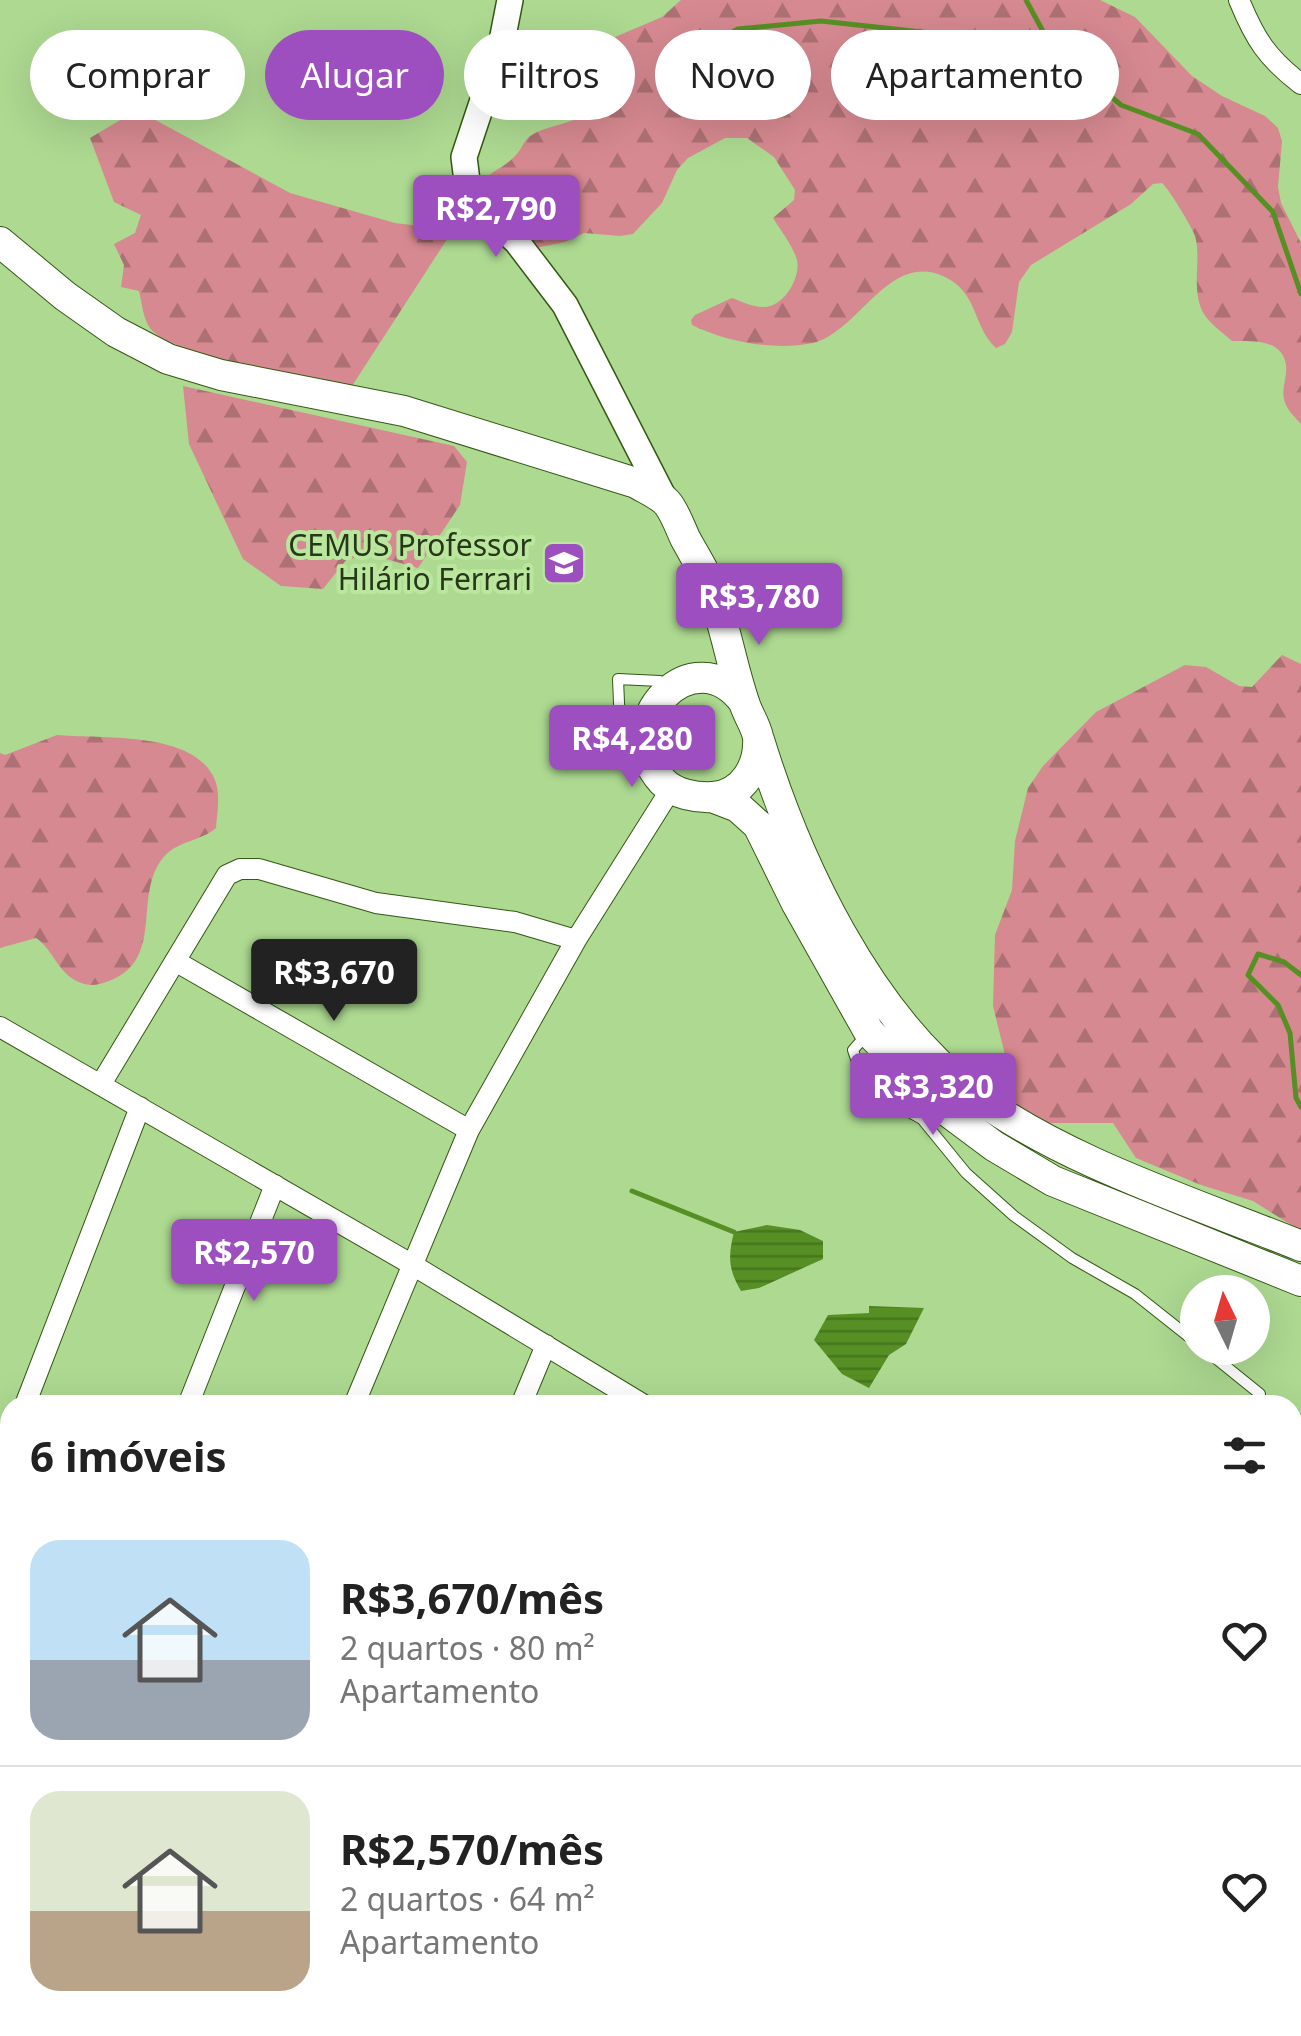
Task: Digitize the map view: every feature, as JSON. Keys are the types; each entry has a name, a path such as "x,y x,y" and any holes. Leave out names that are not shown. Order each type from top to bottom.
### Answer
{"main road":[{"path":"0,242 116,332 168,359 221,375 404,411 636,482 666,502 707,579 744,702 790,827 822,897 856,958 922,1047 972,1093 1087,1159 1301,1246"},
{"path":"718,610 713,648 705,662 652,711 646,746 663,778 738,807 765,835 797,904 868,1032 940,1105 1023,1164 1084,1196 1301,1282"},
{"path":"677,684 720,680 744,702"},
{"path":"712,797 736,790 751,774 758,736"}],"street":[{"path":"510,0 501,46 464,157 467,181 480,207 517,242 566,305 666,502"},
{"path":"1239,0 1251,29 1274,64 1301,84"},
{"path":"358,1395 468,1130 663,778"},
{"path":"101,1084 227,875 247,868 376,903 515,922 576,940"},
{"path":"175,961 468,1130"},
{"path":"2,1035 101,1084 628,1395"},
{"path":"29,1395 140,1107"},
{"path":"192,1395 274,1185"},
{"path":"525,1395 546,1345"}],"lane":[{"path":"620,726 618,679 677,684"},
{"path":"652,711 608,736 603,762 617,758 663,778"},
{"path":"868,1032 854,1050 856,1062 879,1091 922,1119 966,1172 1014,1216 1072,1258 1134,1294 1180,1330"},
{"path":"1224,1365 1260,1394"}],"green space":[{"path":"681,0 1100,0 1135,17 1192,76 1222,96 1265,116 1278,128 1282,141 1278,187 1281,203 1301,243 1301,424 1284,400 1286,365 1279,350 1265,343 1232,341 1204,314 1198,295 1195,236 1162,183 1153,184 1131,204 1031,265 1019,282 1012,332 1005,344 996,348 963,291 943,276 924,272 906,275 890,284 845,325 813,343 751,343 692,325 695,315 732,298 763,307 777,303 789,291 796,275 795,255 773,218 794,200 795,190 774,157 747,138 725,138 688,158 677,170 662,203 633,234 584,233 565,242 525,250 477,193 481,185 515,156 530,136 542,130 573,120 635,120 635,30 631,30 662,17"},
{"path":"120,120 155,120 290,193 395,223 453,230 352,386 213,357 163,339 150,328 144,316 139,291 121,287 124,265 114,244 135,233 141,215 114,202 90,138"},
{"path":"183,386 454,446 467,462 460,505 418,568 375,556 347,559 323,589 281,586 243,559 189,444"},
{"path":"1282,655 1301,664 1301,1231 1253,1201 1136,1158 1113,1123 1016,1123 1006,1105 1005,1055 993,1006 995,935 1012,890 1015,841 1028,788 1043,766 1096,712 1185,665 1206,667 1239,686 1252,687"},
{"path":"57,735 141,740 183,750 200,760 217,787 216,828 175,848 162,859 149,891 143,943 137,958 126,971 98,984 86,985 72,978 36,938 0,948 0,753 5,755"}],"shaded area":[{"path":"767,1225 800,1230 823,1241 823,1259 759,1288 741,1291 730,1262 734,1232"},
{"path":"869,1306 924,1308 906,1344 889,1355 869,1388 842,1374 814,1340 828,1315 869,1313"}],"waterway":[{"path":"1026,0 1051,46 1121,105 1198,134 1273,212 1301,294"},
{"path":"736,30 821,21 903,30"},
{"path":"1301,975 1284,962 1258,954 1248,975 1278,1005 1290,1033 1296,1098 1301,1107"},
{"path":"632,1191 734,1232"}],"place":[{"name":"CEMUS Professor Hilário Ferrari","path":"564,563"}]}
